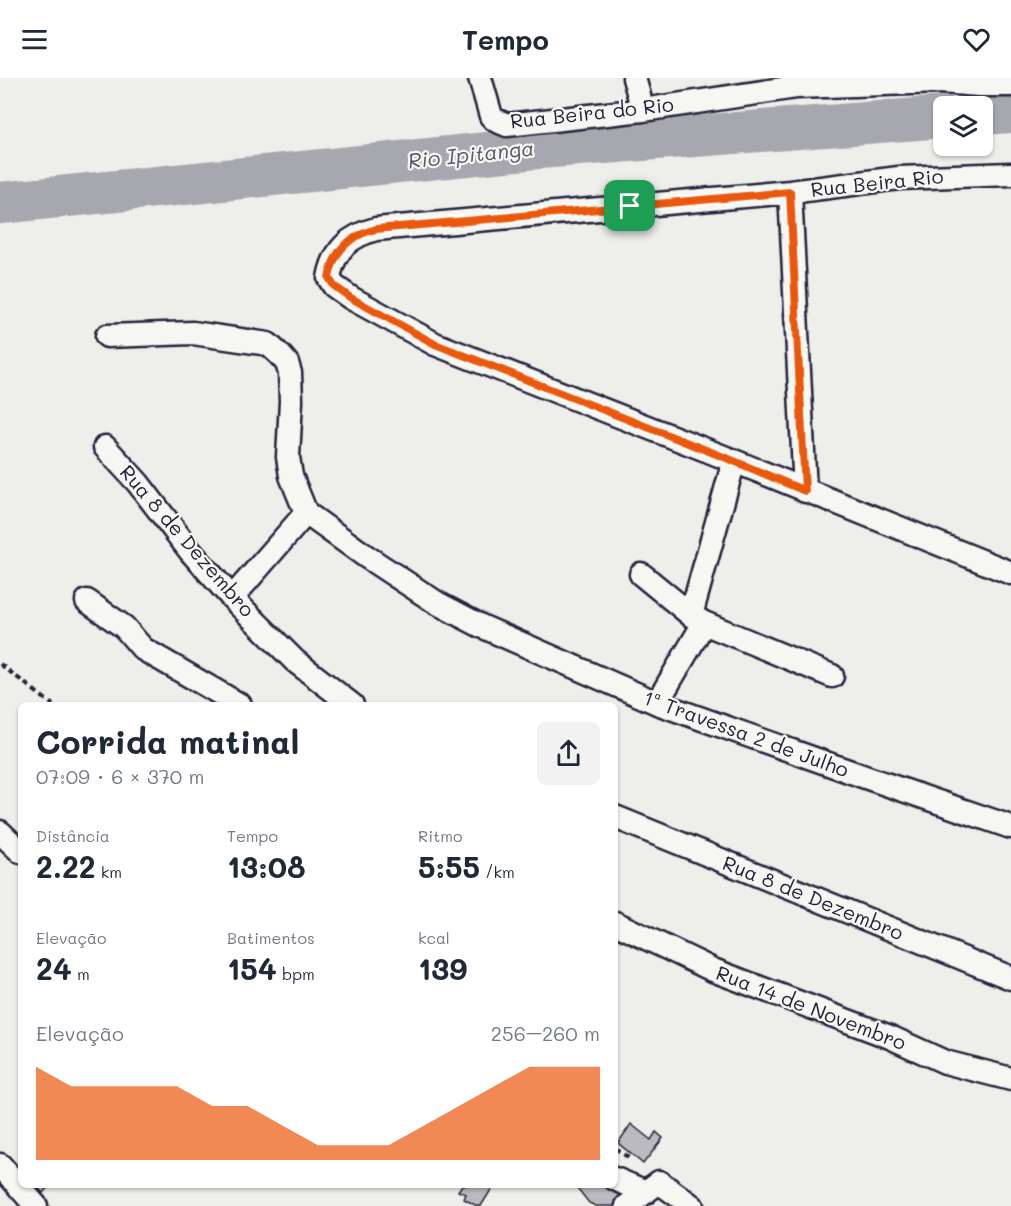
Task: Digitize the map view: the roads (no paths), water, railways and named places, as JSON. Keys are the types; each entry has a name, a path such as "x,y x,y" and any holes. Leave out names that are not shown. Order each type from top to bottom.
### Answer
{"street":[{"name":"Rua Beira do Rio","path":"480,78 488,109 495,120 507,125 644,110 795,82 940,80 979,85 1011,85"},
{"path":"634,78 644,110"},
{"name":"Rua Beira Rio","path":"734,461 435,344 351,298 334,286 329,278 331,268 344,244 352,237 376,229 790,192 899,178 1011,174"},
{"path":"790,192 805,491"},
{"path":"107,336 193,333 268,344 287,363 290,373 291,401 288,457 291,476 306,513 232,598"},
{"name":"Rua 8 de Dezembro","path":"105,447 138,483 191,552 232,598 295,661 347,702"},
{"path":"657,703 698,619 734,461 1011,573"},
{"name":"1ª Travessa 2 de Julho","path":"306,513 437,603 481,626 657,703 1011,827"},
{"path":"641,574 698,619 832,676"},
{"path":"87,601 124,627 143,649 235,702"},
{"name":"Rua 8 de Dezembro","path":"618,818 1011,978"},
{"path":"0,831 18,849"},
{"name":"Rua 14 de Novembro","path":"618,924 713,970 890,1037 945,1062 1011,1079"},
{"path":"0,1165 18,1186"},
{"path":"618,1180 652,1187 692,1206"},
{"path":"627,1206 652,1187"},
{"path":"20,1188 36,1206"}],"waterway":[{"name":"Rio Ipitanga","path":"993,113 1011,112"},
{"name":"Rio Ipitanga","path":"0,203 526,149 933,118"}]}
